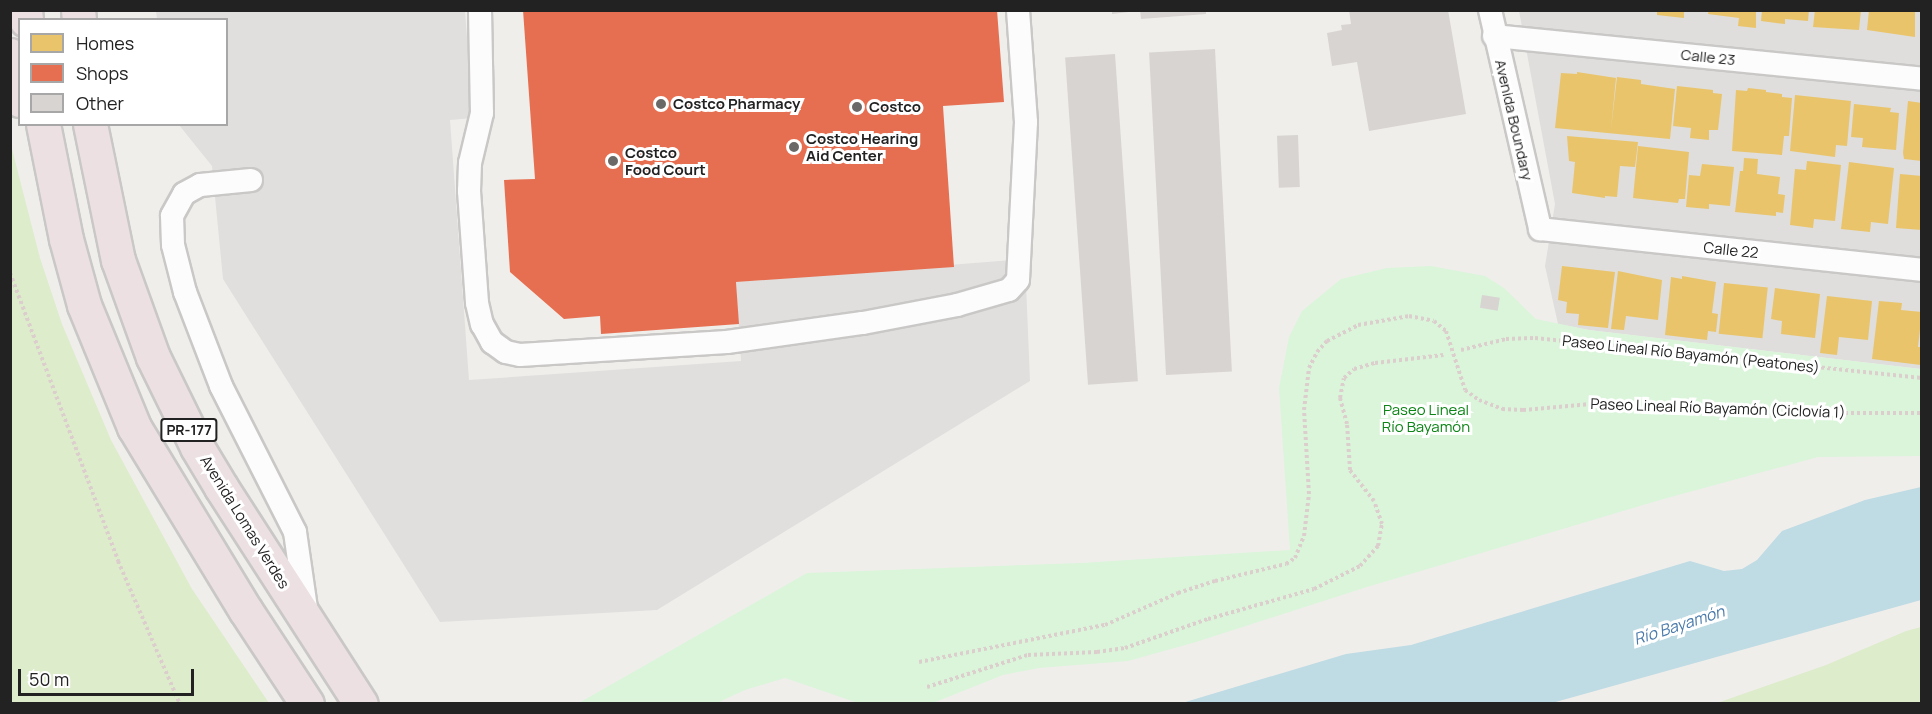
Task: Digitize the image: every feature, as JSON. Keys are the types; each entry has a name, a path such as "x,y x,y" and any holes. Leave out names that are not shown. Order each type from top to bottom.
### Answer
{"highway":[{"path":"10,55 18,91"},
{"name":"Avenida Lomas Verdes","path":"90,126 118,260 153,357 197,447 361,704"},
{"name":"PR-177","path":"41,128 66,239 84,305 134,427 246,611 307,704"}],"street":[{"path":"480,10 482,113 470,164 469,191 477,303 482,324 492,342 506,352 520,355 739,340 862,323 957,305 1010,290 1018,280 1026,122 1018,10"},
{"name":"Avenida Boundary","path":"1490,10 1494,36 1540,229"},
{"name":"Calle 23","path":"1494,36 1922,79"},
{"path":"250,180 200,185 184,194 172,216 173,245 185,292 221,386 295,532 308,623"},
{"name":"Calle 22","path":"1540,229 1922,270"}],"path":[{"path":"10,273 118,561 180,704"},
{"name":"Paseo Lineal Río Bayamón (Ciclovía 1)","path":"919,662 1105,625 1178,593 1215,580 1286,564 1295,558 1304,536 1309,494 1304,410 1309,368 1317,352 1327,341 1359,325 1409,316 1434,321 1446,331 1465,390 1479,400 1502,409 1523,410 1613,402 1686,409 1797,414 1922,413"},
{"name":"Paseo Lineal Río Bayamón (Peatones)","path":"1461,350 1506,339 1535,338 1922,378"},
{"path":"927,687 1029,654 1097,652 1125,648 1208,620 1314,589 1353,571 1371,556 1378,546 1382,524 1374,501 1350,470 1347,424 1340,398 1344,378 1354,369 1375,363 1444,355"}],"shaded area":[{"path":"156,11 465,11 473,118 450,120 469,380 741,361 736,282 1025,259 1030,381 657,610 440,622 223,279 212,166 180,126 228,126 228,18 157,18"},
{"path":"1519,11 1921,11 1921,369 1589,330 1558,324 1545,266 1555,204"}],"green space":[{"path":"11,145 40,258 62,324 111,440 192,589 269,703 11,703"},
{"name":"Paseo Lineal Río Bayamón","path":"1431,266 1485,276 1504,288 1536,319 1589,330 1921,369 1921,456 1818,457 1660,500 1128,661 1039,668 1003,675 933,703 858,703 785,678 745,690 717,703 577,704 807,573 1081,563 1290,550 1279,388 1289,337 1302,311 1341,279 1387,268"},
{"path":"1921,627 1921,703 1717,703 1826,665 1906,631"}],"water":[{"name":"Río Bayamón","path":"1921,487 1921,600 1552,703 1182,703 1346,654 1411,645 1690,561 1724,571 1742,569 1757,560 1782,531 1865,500"}],"building: Homes":[{"path":"1657,10 1684,10 1684,18 1657,15"},
{"path":"1709,10 1756,10 1756,28 1738,26 1739,18 1708,14"},
{"path":"1762,10 1809,10 1808,21 1785,19 1785,24 1761,21"},
{"path":"1815,10 1861,10 1859,30 1813,27"},
{"path":"1869,10 1915,10 1915,37 1867,30"},
{"path":"1577,72 1616,78 1611,129 1617,77 1641,80 1641,84 1675,89 1670,139 1555,128 1561,73 1577,74"},
{"path":"1677,86 1713,90 1713,93 1722,94 1718,130 1709,130 1709,140 1690,138 1691,128 1673,126"},
{"path":"1748,88 1766,90 1766,92 1782,94 1782,97 1792,98 1789,136 1784,136 1782,155 1732,151 1736,90 1747,91"},
{"path":"1795,95 1851,101 1847,146 1836,145 1835,157 1790,151"},
{"path":"1908,101 1922,103 1922,161 1904,159"},
{"path":"1854,104 1891,108 1890,112 1899,113 1896,150 1862,147 1863,138 1851,137"},
{"path":"1567,136 1638,142 1635,167 1620,166 1617,197 1605,196 1605,198 1572,193 1575,162 1569,161"},
{"path":"1638,146 1689,152 1685,199 1679,199 1678,203 1633,198"},
{"path":"1744,158 1758,159 1757,174 1780,177 1778,194 1785,195 1783,213 1776,212 1776,216 1735,212 1740,171 1743,171"},
{"path":"1807,161 1841,165 1835,221 1814,219 1813,228 1790,225 1795,169 1806,170"},
{"path":"1849,162 1894,168 1888,224 1871,222 1870,232 1841,229"},
{"path":"1702,164 1734,167 1730,206 1709,204 1709,209 1686,207 1689,175 1700,176"},
{"path":"1900,174 1922,176 1922,230 1896,228"},
{"path":"1562,266 1615,272 1608,328 1578,325 1579,314 1566,313 1567,302 1558,300"},
{"path":"1618,271 1662,280 1658,320 1626,316 1624,330 1611,329"},
{"path":"1682,276 1716,282 1712,313 1718,314 1716,332 1708,331 1707,340 1665,335 1671,277 1682,279"},
{"path":"1724,283 1768,288 1762,338 1719,334"},
{"path":"1775,288 1820,294 1815,338 1781,334 1782,321 1771,319"},
{"path":"1827,296 1872,301 1868,340 1839,337 1837,355 1820,353"},
{"path":"1879,301 1902,303 1901,310 1922,312 1918,347 1922,347 1921,365 1872,359"}],"building: Shops":[{"path":"523,10 997,10 1004,102 943,106 954,267 736,282 739,324 601,334 600,316 564,319 510,272 504,180 535,179"}],"building: Other":[{"path":"1112,10 1129,10 1129,12 1112,14"},
{"path":"1140,10 1206,10 1206,14 1141,19"},
{"path":"1349,10 1448,10 1466,114 1369,131 1357,62 1332,66 1327,33 1342,30 1341,25 1351,24"},
{"path":"1215,49 1232,372 1166,375 1149,52"},
{"path":"1115,54 1138,381 1088,385 1065,57"},
{"path":"1298,135 1300,187 1279,188 1277,136"},
{"path":"1482,295 1500,298 1498,311 1480,308"}],"place":[{"name":"Costco Pharmacy","path":"661,104"},
{"name":"Costco","path":"857,107"},
{"name":"Costco Hearing Aid Center","path":"794,147"},
{"name":"Costco Food Court","path":"613,161"}]}
